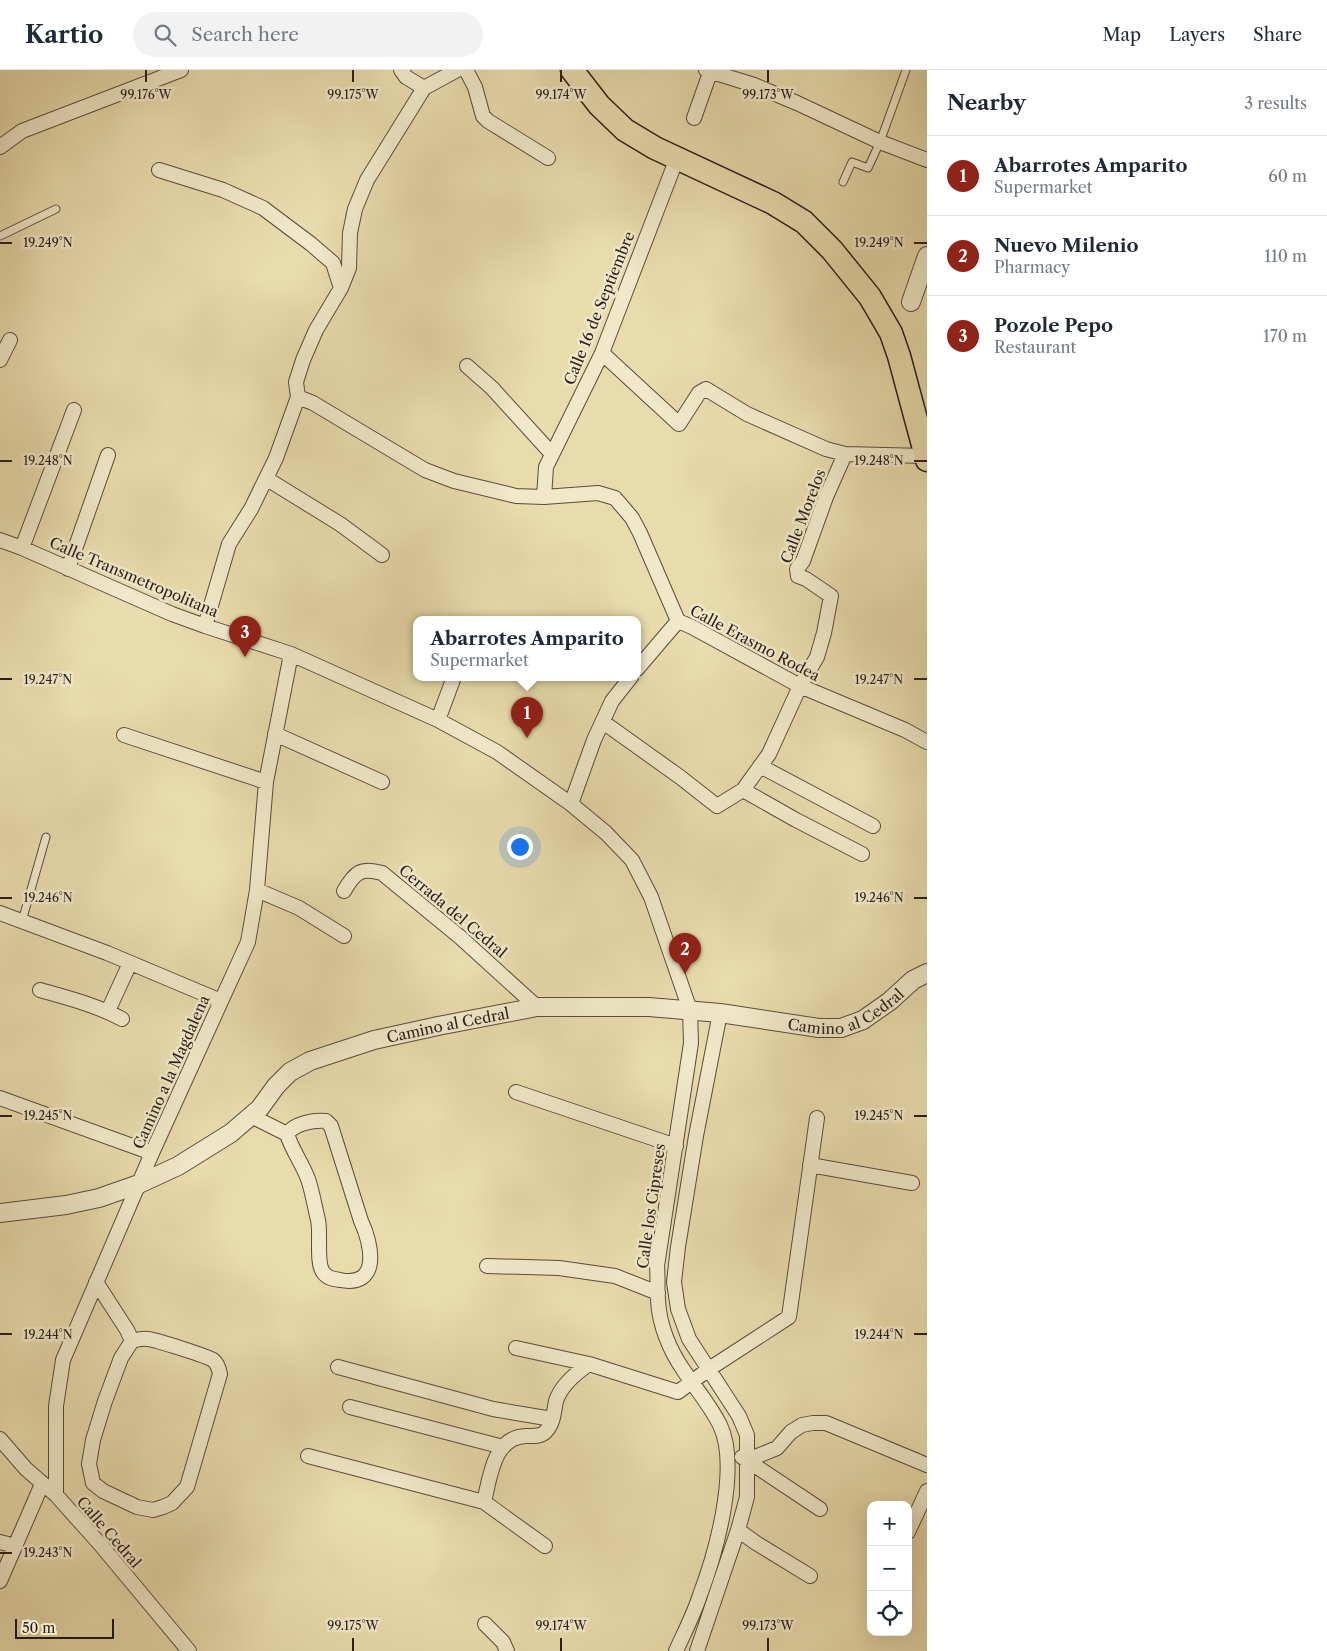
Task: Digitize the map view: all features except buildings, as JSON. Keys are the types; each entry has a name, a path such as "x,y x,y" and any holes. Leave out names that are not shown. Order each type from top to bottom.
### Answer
{"main road":[{"path":"572,70 599,105 625,130 655,148 736,184 788,212 804,222 847,266 870,297 891,332 907,381 926,458"}],"street":[{"path":"0,147 22,131 180,70"},
{"path":"401,70 406,77 424,88"},
{"path":"205,626 229,544 267,479 284,437 298,396 296,382 303,360 316,330 341,288 349,268 350,232 355,209 367,180 424,88 457,70"},
{"path":"466,70 475,87 483,116 548,158"},
{"path":"694,118 709,70 754,85 880,142 927,160"},
{"name":"Calle 16 de Septiembre","path":"544,497 546,467 602,353 677,158"},
{"path":"159,170 223,190 262,208 312,244 333,263 341,288"},
{"path":"911,302 927,256"},
{"path":"0,360 10,340"},
{"path":"602,353 679,424 699,394 706,389 747,414 812,444 845,454 926,458"},
{"path":"468,366 492,388 552,454"},
{"name":"Calle Erasmo Rodea","path":"298,396 313,403 425,470 454,481 516,496 544,497 598,494 615,498 632,518 640,533 678,622 692,627 800,686 905,730 927,742"},
{"path":"22,548 74,410"},
{"name":"Calle Morelos","path":"800,686 816,657 832,601 830,594 798,576 798,569 803,561 826,497 845,454"},
{"path":"68,569 108,456"},
{"path":"267,479 340,524 382,555"},
{"name":"Calle Transmetropolitana","path":"0,540 205,626 291,654 438,720 497,752 571,804 606,833 632,860 651,897 690,1010"},
{"path":"641,664 678,622"},
{"name":"Camino a la Magdalena","path":"56,1495 56,1406 63,1360 152,1152 248,942 257,890 266,782 291,654"},
{"path":"438,720 453,681"},
{"path":"571,804 586,761 612,701 628,681"},
{"path":"603,722 680,777 716,806 743,790 769,754 800,686"},
{"path":"275,734 382,782"},
{"path":"124,736 266,782"},
{"path":"760,766 872,826"},
{"path":"743,790 862,854"},
{"name":"Cerrada del Cedral","path":"344,891 352,877 360,872 370,870 382,873 460,938 537,1007"},
{"path":"257,890 299,908 344,936"},
{"path":"0,912 107,952 221,1001"},
{"path":"108,1012 130,963"},
{"name":"Camino al Cedral","path":"0,1214 66,1205 99,1198 139,1184 178,1166 231,1133 260,1108 276,1086 290,1072 310,1061 374,1040 537,1007 649,1007 841,1028 863,1020 890,1001 913,980 927,973"},
{"path":"40,990 86,1003 122,1019"},
{"name":"Calle los Cipreses","path":"676,1651 700,1596 716,1541 726,1494 728,1470 727,1450 720,1426 683,1370 665,1335 658,1302 658,1266 691,1043 690,1010"},
{"path":"697,1651 738,1530 747,1497 747,1435 739,1416 689,1339 678,1309 674,1282 696,1136 720,1014"},
{"path":"516,1092 676,1146"},
{"path":"0,1098 152,1152"},
{"path":"251,1116 287,1134 294,1153 308,1180 318,1220 320,1265 322,1271 328,1277 356,1281 364,1276 369,1269 369,1247 367,1235 331,1126 326,1121 318,1120 291,1128 287,1134"},
{"path":"516,1348 589,1364 678,1392 709,1368 789,1317 816,1118"},
{"path":"810,1165 912,1183"},
{"path":"487,1266 559,1268 615,1276 658,1293"},
{"path":"96,1282 132,1341"},
{"path":"139,1339 152,1340 208,1358 216,1363 220,1374 187,1487 172,1504 153,1510 137,1507 103,1491 94,1483 89,1464 93,1440 105,1401 121,1358 132,1341 139,1339"},
{"path":"484,1502 494,1463 503,1447 516,1438 542,1435 547,1431 560,1392 575,1375 589,1364"},
{"path":"338,1367 493,1409 552,1418"},
{"path":"350,1407 503,1447"},
{"path":"748,1460 776,1448 791,1432 802,1425 826,1423 927,1465"},
{"name":"Calle Cedral","path":"0,1439 26,1469 56,1495 99,1543 189,1651"},
{"path":"727,1450 748,1460 820,1508"},
{"path":"308,1456 484,1502 545,1546"},
{"path":"0,1581 42,1484"},
{"path":"912,1523 927,1491"},
{"path":"738,1530 810,1576"},
{"path":"0,1542 15,1546"},
{"path":"485,1624 503,1642 507,1651"}],"lane":[{"path":"843,182 852,162 868,168 880,142 906,70"},
{"path":"0,236 56,209"},
{"path":"22,921 46,837"}],"place":[{"name":"Pozole Pepo","path":"245,657"},
{"name":"Abarrotes Amparito","path":"527,738"},
{"name":"Nuevo Milenio","path":"685,974"}]}
